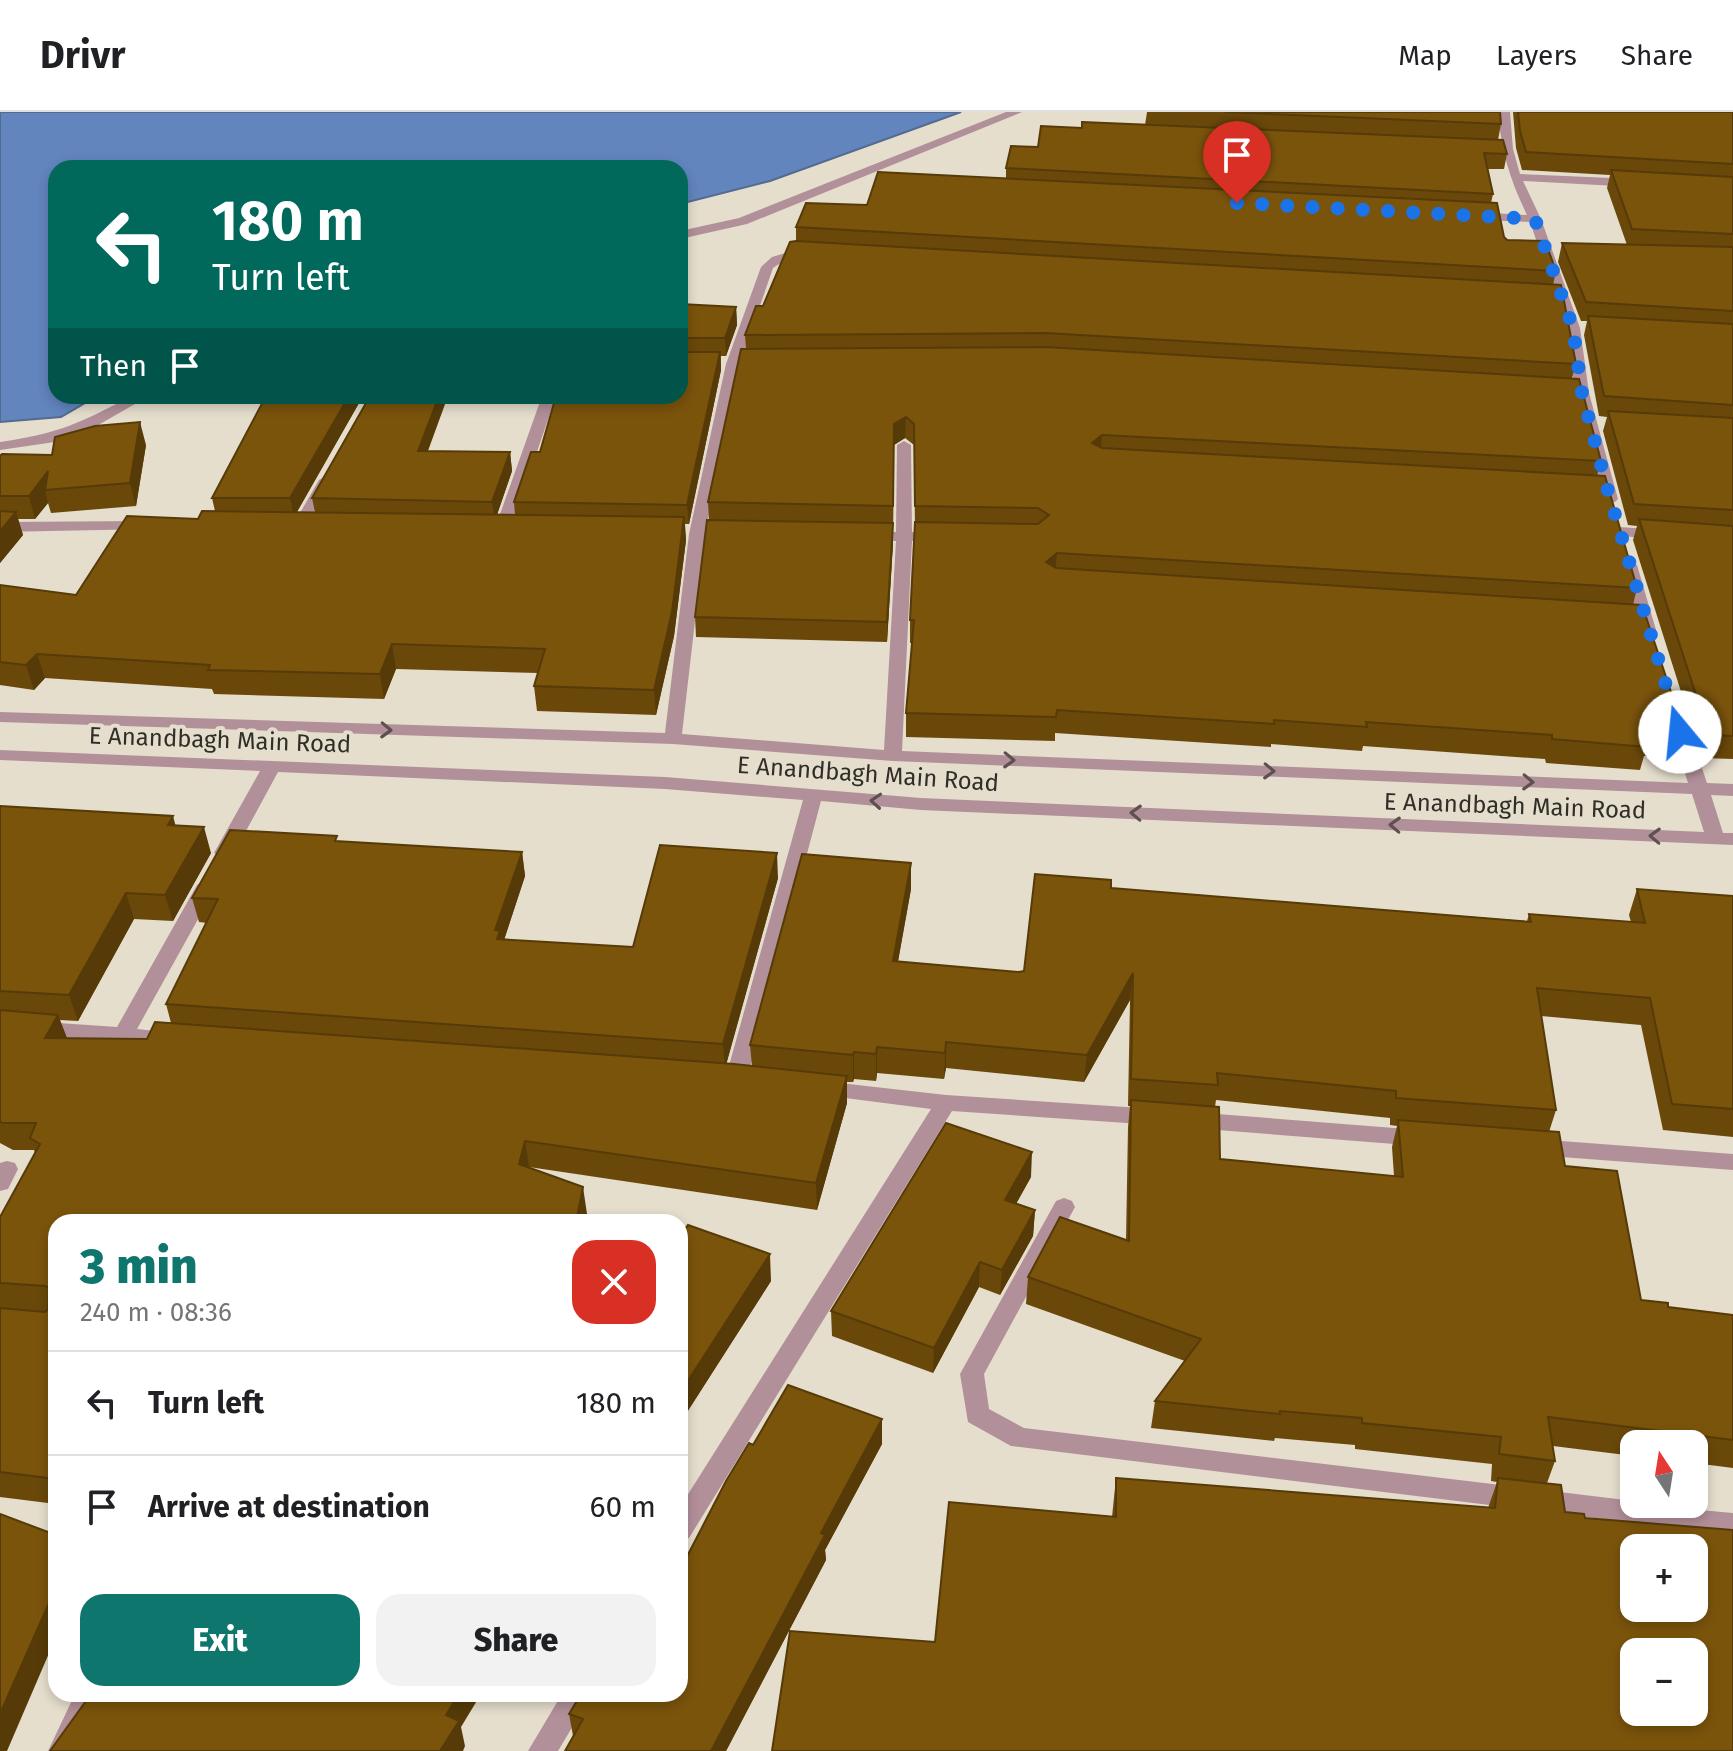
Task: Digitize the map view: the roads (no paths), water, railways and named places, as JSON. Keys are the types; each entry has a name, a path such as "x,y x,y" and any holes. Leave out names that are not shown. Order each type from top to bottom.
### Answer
{"street":[{"path":"688,233 743,221 1016,112"},
{"path":"1504,112 1500,149 1552,250 1556,298 1580,328 1574,393 1598,424 1600,490 1619,532 1637,619 1654,648"},
{"path":"1515,177 1655,184"},
{"path":"1458,215 1535,219"},
{"path":"673,739 698,534 726,364 767,267 774,259 796,254 827,256"},
{"path":"726,364 749,364"},
{"path":"0,446 50,439 88,425 127,404"},
{"path":"502,531 546,404"},
{"path":"893,756 904,536 904,445"},
{"path":"301,525 337,461"},
{"path":"0,527 159,526"},
{"path":"1619,532 1676,536"},
{"path":"840,536 963,537"},
{"path":"1672,704 1698,788 1724,839"},
{"name":"E Anandbagh Main Road","path":"0,717 673,739 893,756 1733,790"},
{"name":"E Anandbagh Main Road","path":"0,755 665,783 937,805 1724,839"},
{"path":"123,1035 272,766"},
{"path":"736,1080 813,796"},
{"path":"0,1026 202,1041"},
{"path":"796,1087 946,1103 1447,1140"},
{"path":"688,1517 946,1103"},
{"path":"1511,1145 1733,1162"},
{"path":"1064,1207 972,1374 977,1415 1020,1438 1733,1524"},
{"path":"62,1751 86,1702"},
{"path":"542,1751 573,1702"}],"water":[{"path":"0,112 961,112 770,181 688,202 688,160 48,160 48,404 83,404 61,417 0,422"}]}
